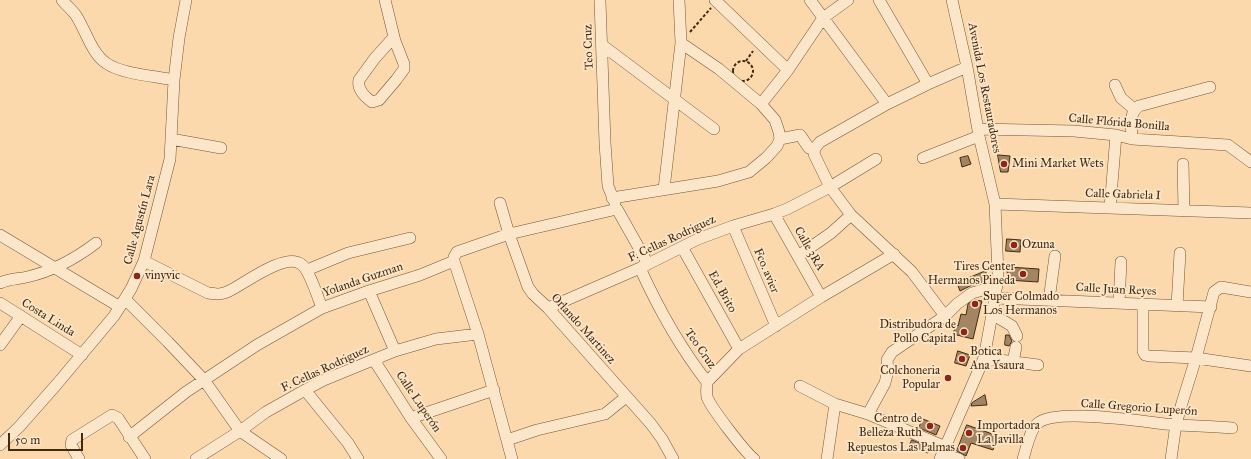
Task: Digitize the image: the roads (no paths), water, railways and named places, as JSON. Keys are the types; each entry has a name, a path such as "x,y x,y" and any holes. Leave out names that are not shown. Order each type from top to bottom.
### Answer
{"street":[{"path":"62,0 75,14 96,54 104,63 114,68 129,72 174,80"},
{"name":"Calle Agustín Lara","path":"0,445 82,355 122,303 136,279 144,261 170,159 174,80 179,38 186,0"},
{"path":"385,0 394,37 404,64 404,69 379,100 372,102 360,90 358,83 359,80 375,58 394,37"},
{"path":"664,189 681,42 679,0"},
{"path":"717,0 788,70"},
{"path":"810,0 887,104"},
{"path":"761,104 788,70 823,18 848,0"},
{"path":"878,0 928,84"},
{"name":"Avenida Los Restauradores","path":"943,453 984,358 998,274 995,204 979,132 968,67 952,0"},
{"name":"Teo Cruz","path":"600,1 608,186 612,198 624,220 644,266 659,309 676,338 707,382 706,390 708,398 726,425 752,458"},
{"path":"612,198 718,181 749,172 766,158 777,146 780,139 775,120 761,104 719,69 681,42"},
{"path":"602,45 714,129"},
{"path":"945,316 912,272 851,215 830,187 814,154 815,148 820,142 887,104 968,67"},
{"path":"1115,85 1122,98 1134,109"},
{"path":"1132,139 1132,115 1134,109 1139,106 1210,87"},
{"name":"Calle Flórida Bonilla","path":"979,132 1074,131 1116,135 1132,139 1228,145 1251,162"},
{"path":"923,158 979,132"},
{"path":"780,139 800,135 809,148 815,148"},
{"path":"1110,208 1116,135"},
{"path":"171,139 221,148"},
{"name":"F. Cellas Rodriguez","path":"548,308 644,266 698,239 733,226 774,214 830,187 876,159"},
{"path":"1183,164 1184,210"},
{"name":"Orlando Martinez","path":"500,203 528,288 548,308 662,439 673,459"},
{"name":"Calle Gabriela I","path":"995,204 1251,212"},
{"name":"Yolanda Guzman","path":"129,437 186,392 257,345 322,308 420,275 454,261 454,257 457,252 509,234 617,209"},
{"name":"Calle 3RA","path":"774,214 821,297"},
{"path":"798,256 831,233 851,215"},
{"name":"Fco. avier","path":"733,226 776,326"},
{"path":"0,235 55,269 122,303 168,342 204,380 240,431 281,459"},
{"path":"306,270 348,253 410,238"},
{"path":"0,283 26,278 55,269 78,256 96,243"},
{"name":"Ed. Brito","path":"682,247 739,350"},
{"path":"1177,306 1180,253"},
{"path":"707,382 739,350 821,297 894,254"},
{"path":"1049,300 1055,256"},
{"path":"144,261 208,293 219,294 228,292 274,266 290,260 301,263 306,270 322,308"},
{"path":"454,261 478,334 512,459"},
{"path":"1119,303 1121,262"},
{"path":"868,414 885,383 888,370 887,360 892,352 945,316 956,304 972,294 997,286"},
{"path":"1171,459 1176,424 1211,307 1214,292 1221,287 1251,292"},
{"path":"369,291 395,351"},
{"name":"Calle Juan Reyes","path":"995,298 1211,307"},
{"name":"Costa Linda","path":"0,303 82,355"},
{"path":"1143,304 1143,351 1145,354 1149,356 1196,358 1251,366"},
{"path":"992,314 1012,326 1017,341 1014,362"},
{"path":"0,345 21,316"},
{"name":"F. Cellas Rodriguez","path":"196,459 240,431 266,412 305,390 395,351 436,339 478,334"},
{"path":"984,358 1038,365"},
{"name":"Calle Luperón","path":"374,360 411,418 441,459"},
{"path":"800,386 835,404 868,414 943,453 959,459"},
{"path":"305,390 348,443 358,459"},
{"path":"411,418 494,390"},
{"path":"507,440 537,430 605,414 626,397"},
{"path":"827,459 835,404"},
{"path":"79,459 71,445 72,440 112,415 118,418 144,459"},
{"name":"Calle Gregorio Luperón","path":"1023,459 1033,428 1038,422 1045,419 1058,417 1100,416 1232,428"}],"place":[{"name":"Mini Market Wets","path":"1004,164"},
{"name":"Ozuna","path":"1014,245"},
{"name":"Tires Center Hermanos Pineda","path":"1023,274"},
{"name":"vinyvic","path":"137,276"},
{"name":"Super Colmado Los Hermanos","path":"975,304"},
{"name":"Distribudora de Pollo Capital","path":"964,332"},
{"name":"Botica Ana Ysaura","path":"962,359"},
{"name":"Colchoneria Popular","path":"948,378"},
{"name":"Centro de Belleza Ruth","path":"930,426"},
{"name":"Importadora La Javilla","path":"969,433"},
{"name":"Repuestos Las Palmas","path":"963,448"}]}
